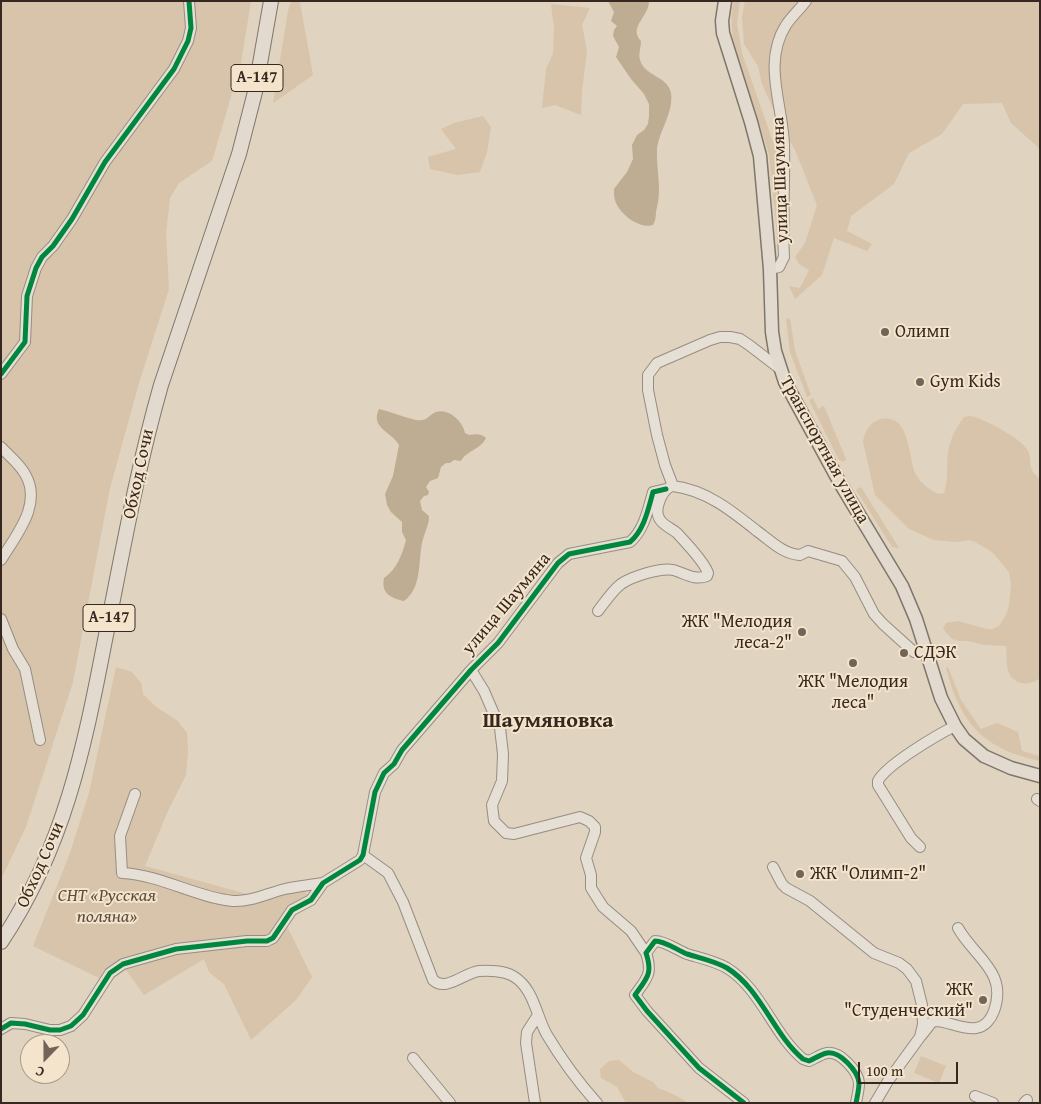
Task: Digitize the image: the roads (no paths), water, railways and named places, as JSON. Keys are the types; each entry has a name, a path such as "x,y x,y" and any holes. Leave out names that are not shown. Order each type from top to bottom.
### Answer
{"highway":[{"name":"Обход Сочи","path":"1,942 31,892 54,842 71,794 90,720 144,448 161,385 239,154 255,92 271,1"}],"main road":[{"name":"Транспортная улица","path":"725,1 722,20 723,33 760,156 770,269 772,332 780,368 818,445 902,586 916,619 941,698 955,726 964,739 984,756 1011,768 1040,776"}],"street":[{"path":"1,374 25,342 27,296 36,268 42,257 63,233 105,162 174,69 188,41 191,28 189,1"},
{"name":"улица Шаумяна","path":"770,269 778,267 784,257 784,144 782,118 775,90 774,76 780,39 787,24 806,1"},
{"path":"670,488 648,390 648,374 657,363 710,340 730,337 740,339 780,368"},
{"path":"1,447 26,475 30,497 26,521 1,560"},
{"path":"598,611 620,585 630,579 659,570 670,570 695,578 706,576 708,573 694,553 659,518 659,506 662,496 670,488"},
{"path":"670,488 690,490 712,498 786,551 800,555 808,551 842,561 855,577 874,614 883,624 914,652 926,649"},
{"name":"улица Шаумяна","path":"362,855 374,792 384,773 394,764 402,750 471,670 498,643 558,563 569,554 630,542 637,537 641,529 653,492 670,488"},
{"path":"1,619 13,649 25,669 40,740"},
{"path":"471,670 484,691 500,728 503,754 502,781 492,805 494,821 506,833 514,834 580,817 589,821 595,827 586,858 591,875 591,888 603,907 631,931 646,952 650,968 648,977 635,995 646,1011 698,1068 744,1103"},
{"path":"920,848 911,838 878,785 878,781 887,770 955,726"},
{"path":"135,794 120,836 122,873 145,875 194,891 234,901 254,899 283,890 323,883 360,860 362,855 388,873 403,902 433,980 441,985 447,984 478,972 498,972 513,976 524,986 533,1000 546,1033 565,1064 579,1084 597,1103"},
{"path":"773,867 786,888 810,901 874,953 892,959 907,969 916,981 922,1005 923,1024 920,1036"},
{"path":"1,1029 11,1023 50,1030 60,1030 71,1026 84,1014 110,973 123,964 176,949 247,941 268,941 273,938 288,913 311,900 323,883"},
{"path":"875,1103 888,1080 932,1022 935,1021 972,1029 979,1028 989,1021 995,1010 998,993 995,976 964,939 958,928"},
{"path":"646,952 652,943 658,941 717,963 733,972 748,987 803,1060 809,1061 826,1053 832,1053 839,1056 849,1065 859,1082 856,1103"},
{"path":"535,1103 526,1043 527,1032 538,1015"},
{"path":"413,1058 450,1103"},
{"path":"975,1096 993,1103"}],"place":[{"name":"Олимп","path":"885,332"},
{"name":"Gym Kids","path":"920,382"},
{"name":"ЖК \"Мелодия леса-2\"","path":"802,632"},
{"name":"СДЭК","path":"904,653"},
{"name":"ЖК \"Мелодия леса\"","path":"853,663"},
{"name":"ЖК \"Олимп-2\"","path":"800,874"},
{"name":"ЖК \"Студенческий\"","path":"983,1000"}],"district":[{"name":"Шаумяновка","path":"548,721"}],"park label":[{"name":"СНТ «Русская поляна»","path":"107,906"}]}
